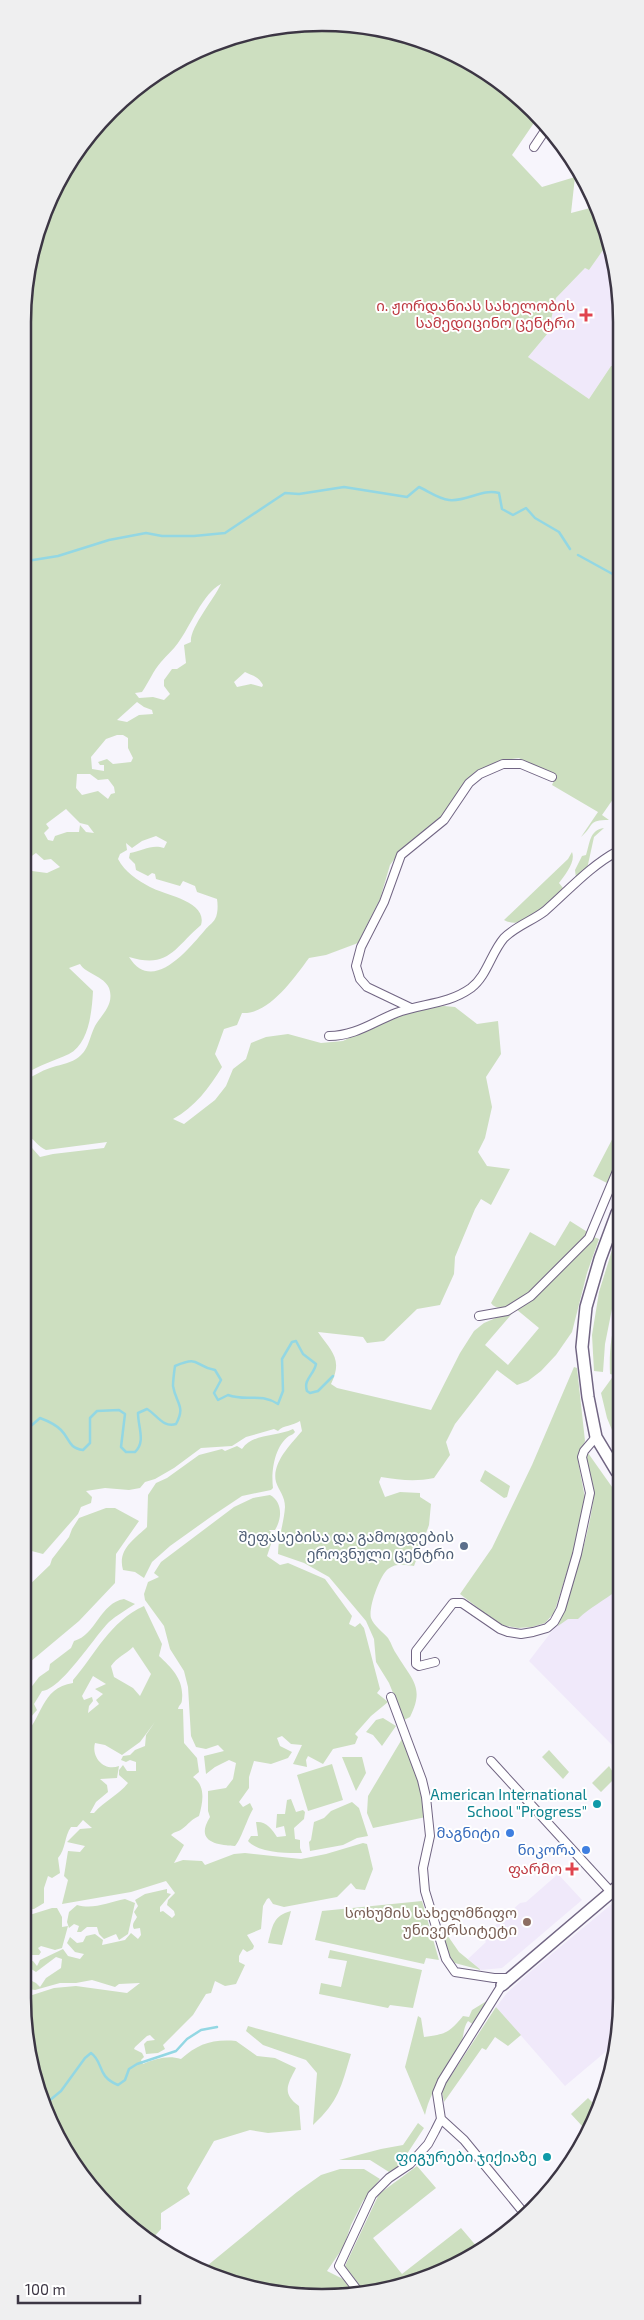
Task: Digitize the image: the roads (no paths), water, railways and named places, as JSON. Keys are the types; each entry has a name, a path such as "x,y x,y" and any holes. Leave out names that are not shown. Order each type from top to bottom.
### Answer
{"street":[{"path":"534,147 543,133"},
{"path":"411,1008 367,987 360,979 356,966 361,947 384,902 401,855 444,820 469,784 480,774 504,764 521,764 552,778"},
{"path":"329,1036 344,1036 360,1031 380,1019 411,1008 437,1004 463,994 479,982 502,940 513,930 544,911 594,868 613,855"},
{"path":"479,1316 507,1311 531,1296 589,1238 613,1181"},
{"path":"613,1224 600,1259 583,1325 582,1356 596,1437 613,1465"},
{"path":"435,1662 419,1666 416,1660 416,1651 453,1603 462,1603 500,1629 508,1632 533,1632 547,1628 554,1622 561,1608 577,1554 590,1493 582,1457 596,1437"},
{"path":"390,1697 415,1756 426,1797 430,1836 424,1855 423,1881 446,1959 455,1972 506,1981"},
{"path":"491,1760 613,1889"},
{"path":"355,2287 339,2266 372,2195 414,2160 428,2144 440,2119 437,2093 442,2081 506,1981 613,1891"},
{"path":"440,2119 464,2140 522,2210"}],"waterway":[{"path":"31,560 58,556 109,540 146,533 162,536 194,536 225,533 285,493 299,494 344,487 407,497 419,487 437,497 449,500 462,499 487,492 499,493 502,509 513,515 526,508 535,518 559,532 570,549"},
{"path":"578,555 613,574"},
{"path":"31,1426 40,1418 49,1422 61,1430 74,1447 83,1450 90,1443 90,1418 97,1411 119,1410 125,1414 121,1447 126,1452 135,1452 141,1439 138,1413 147,1409 164,1423 171,1425 176,1424 179,1418 180,1409 173,1386 175,1366 193,1361 215,1370 221,1380 214,1393 218,1400 228,1395 271,1400 278,1404 283,1391 282,1359 292,1342 296,1341 303,1354 316,1364 306,1383 307,1391 310,1393 318,1391 333,1376"},
{"path":"50,2100 61,2091 85,2058 91,2053 98,2061 106,2077 118,2085 125,2080 129,2069 137,2064 176,2051 187,2039 201,2030 217,2027"}],"place":[{"name":"ი. ჟორდანიას სახელობის სამედიცინო ცენტრი","path":"586,315"},
{"name":"შეფასებისა და გამოცდების ეროვნული ცენტრი","path":"464,1546"},
{"name":"American International School \"Progress\"","path":"597,1804"},
{"name":"მაგნიტი","path":"510,1833"},
{"name":"ნიკორა","path":"586,1850"},
{"name":"ფარმო","path":"572,1869"},
{"name":"სოხუმის სახელმწიფო უნივერსიტეტი","path":"527,1922"},
{"name":"ფიგურები ჯიქიაზე","path":"547,2157"}]}
